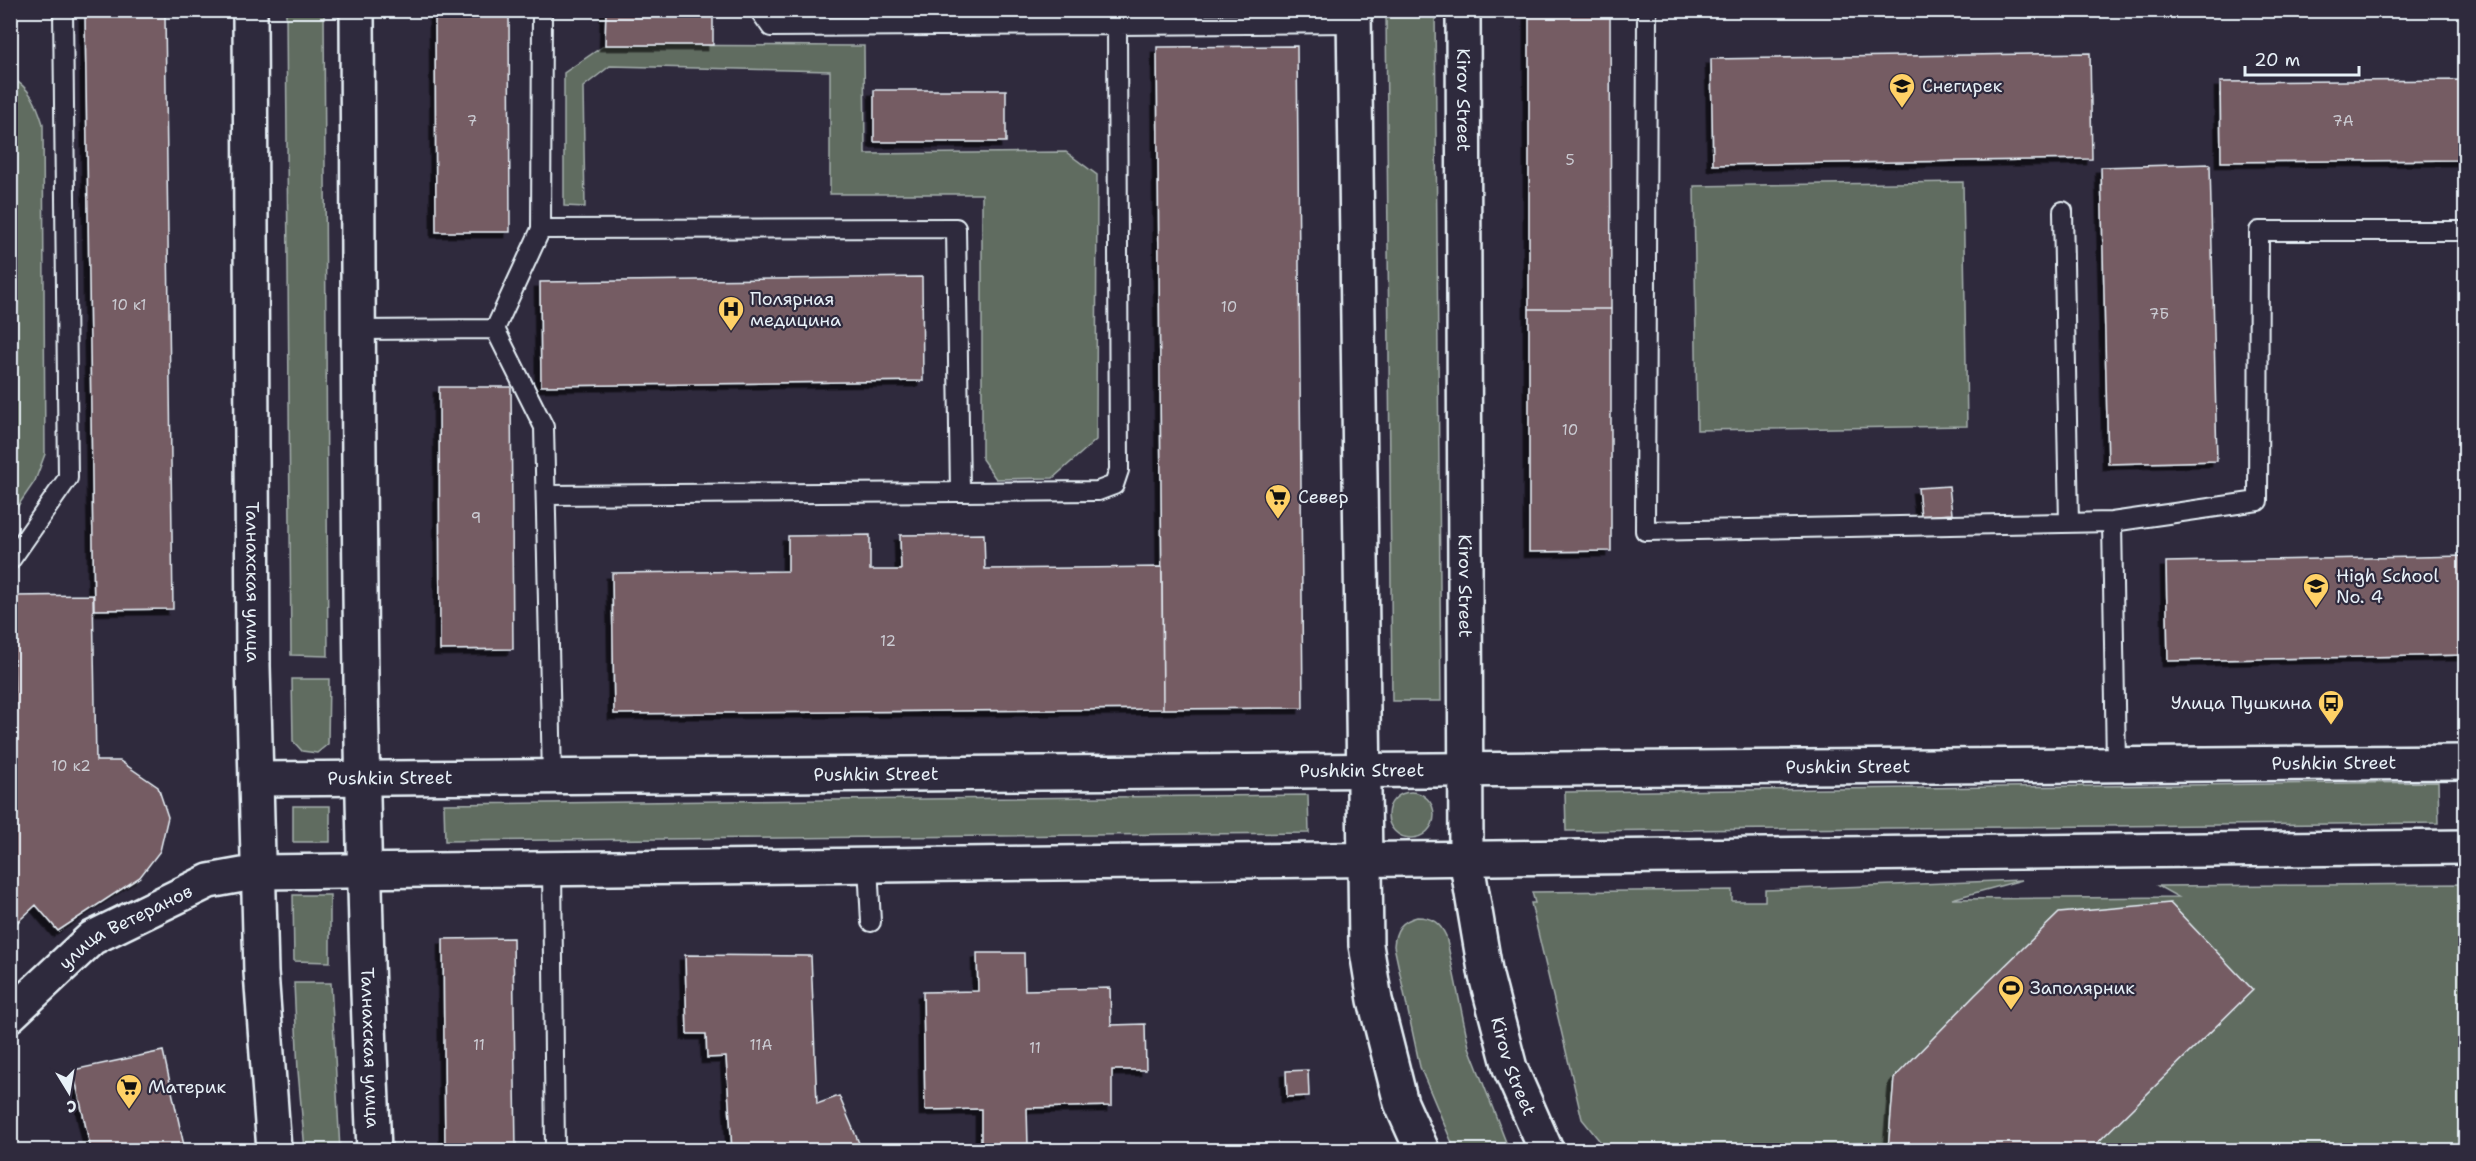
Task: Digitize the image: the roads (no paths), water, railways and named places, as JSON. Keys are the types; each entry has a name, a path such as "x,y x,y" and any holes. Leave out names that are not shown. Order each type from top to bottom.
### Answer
{"street":[{"name":"Талнахская улица","path":"250,10 253,666 261,972 274,1150"},
{"name":"Талнахская улица","path":"357,10 364,871 374,1150"},
{"name":"Kirov Street","path":"1462,10 1466,858 1486,976 1510,1068 1546,1150"},
{"path":"1354,17 1366,945 1375,1000 1401,1103 1422,1150"},
{"name":"Pushkin Street","path":"256,779 2466,762"},
{"path":"259,872 2466,847"},
{"name":"улица Ветеранов","path":"10,1015 92,938 209,881 259,872"}],"lane":[{"path":"10,561 68,478 63,10"},
{"path":"495,329 541,229 542,10"},
{"path":"759,10 771,27 1117,25 1354,17"},
{"path":"1647,10 1645,531 2112,522 2258,501 2259,231 2466,231"},
{"path":"546,495 1098,491 1114,485 1119,470 1117,25"},
{"path":"2063,212 2069,523"},
{"path":"541,229 956,228 960,492"},
{"path":"359,330 495,329"},
{"path":"495,329 544,426 552,777"},
{"path":"2112,522 2116,764"},
{"path":"868,865 871,922"},
{"path":"552,868 555,1150"}],"place":[{"name":"Снегирек","path":"1902,109"},
{"name":"Полярная медицина","path":"731,332"},
{"name":"Север","path":"1278,520"},
{"name":"High School No. 4","path":"2316,609"},
{"name":"Улица Пушкина","path":"2331,726"},
{"name":"Заполярник","path":"2011,1011"},
{"name":"Материк","path":"129,1110"}]}
